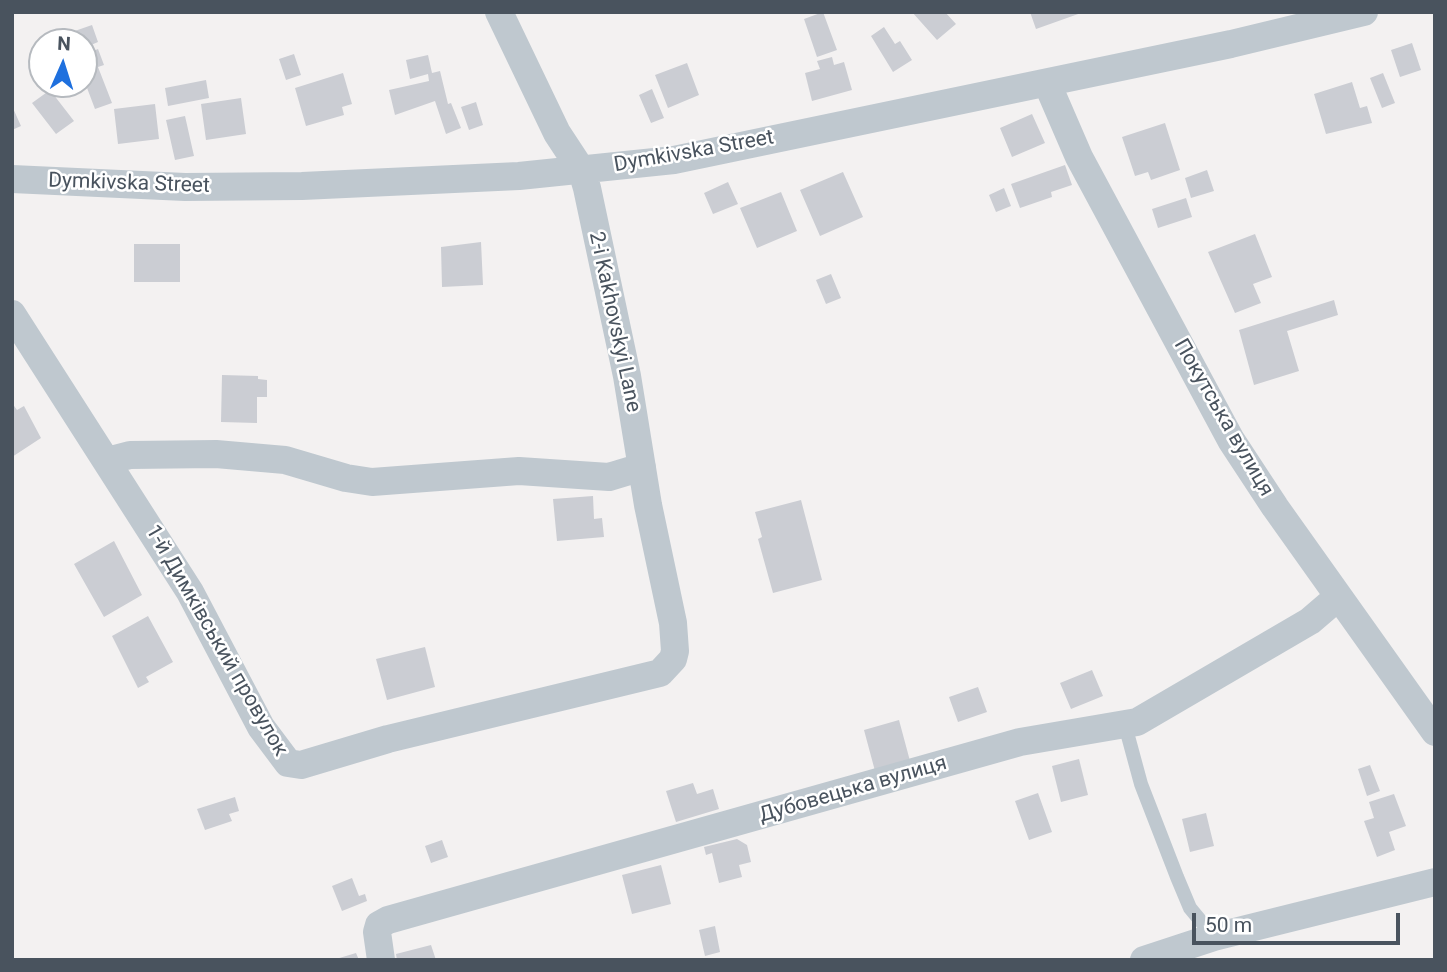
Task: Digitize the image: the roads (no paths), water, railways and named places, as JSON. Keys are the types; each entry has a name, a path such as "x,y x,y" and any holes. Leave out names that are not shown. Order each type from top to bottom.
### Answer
{"street":[{"name":"2-i Kakhovskyi Lane","path":"499,12 557,133 582,171 627,376 642,467 666,579 675,651"},
{"name":"Dymkivska Street","path":"12,179 252,187 461,180 582,171 674,160 1047,83 1364,12"},
{"name":"Покутська вулиця","path":"1047,83 1079,157 1109,208 1212,407 1268,497 1435,732"},
{"name":"1-й Димківський провулок","path":"12,314 205,615 261,727 284,760 292,765 536,702 644,679 660,673 673,659 675,651"},
{"path":"107,461 131,455 216,454 285,460 346,478 372,482 519,471 609,477 642,467"},
{"name":"Дубовецька вулиця","path":"381,960 377,932 379,925 388,920 1020,743 1058,734 1137,722 1299,628 1338,597"},
{"path":"1144,960 1214,937 1435,882"}],"lane":[{"path":"1125,725 1158,833 1191,908 1214,937"}]}
